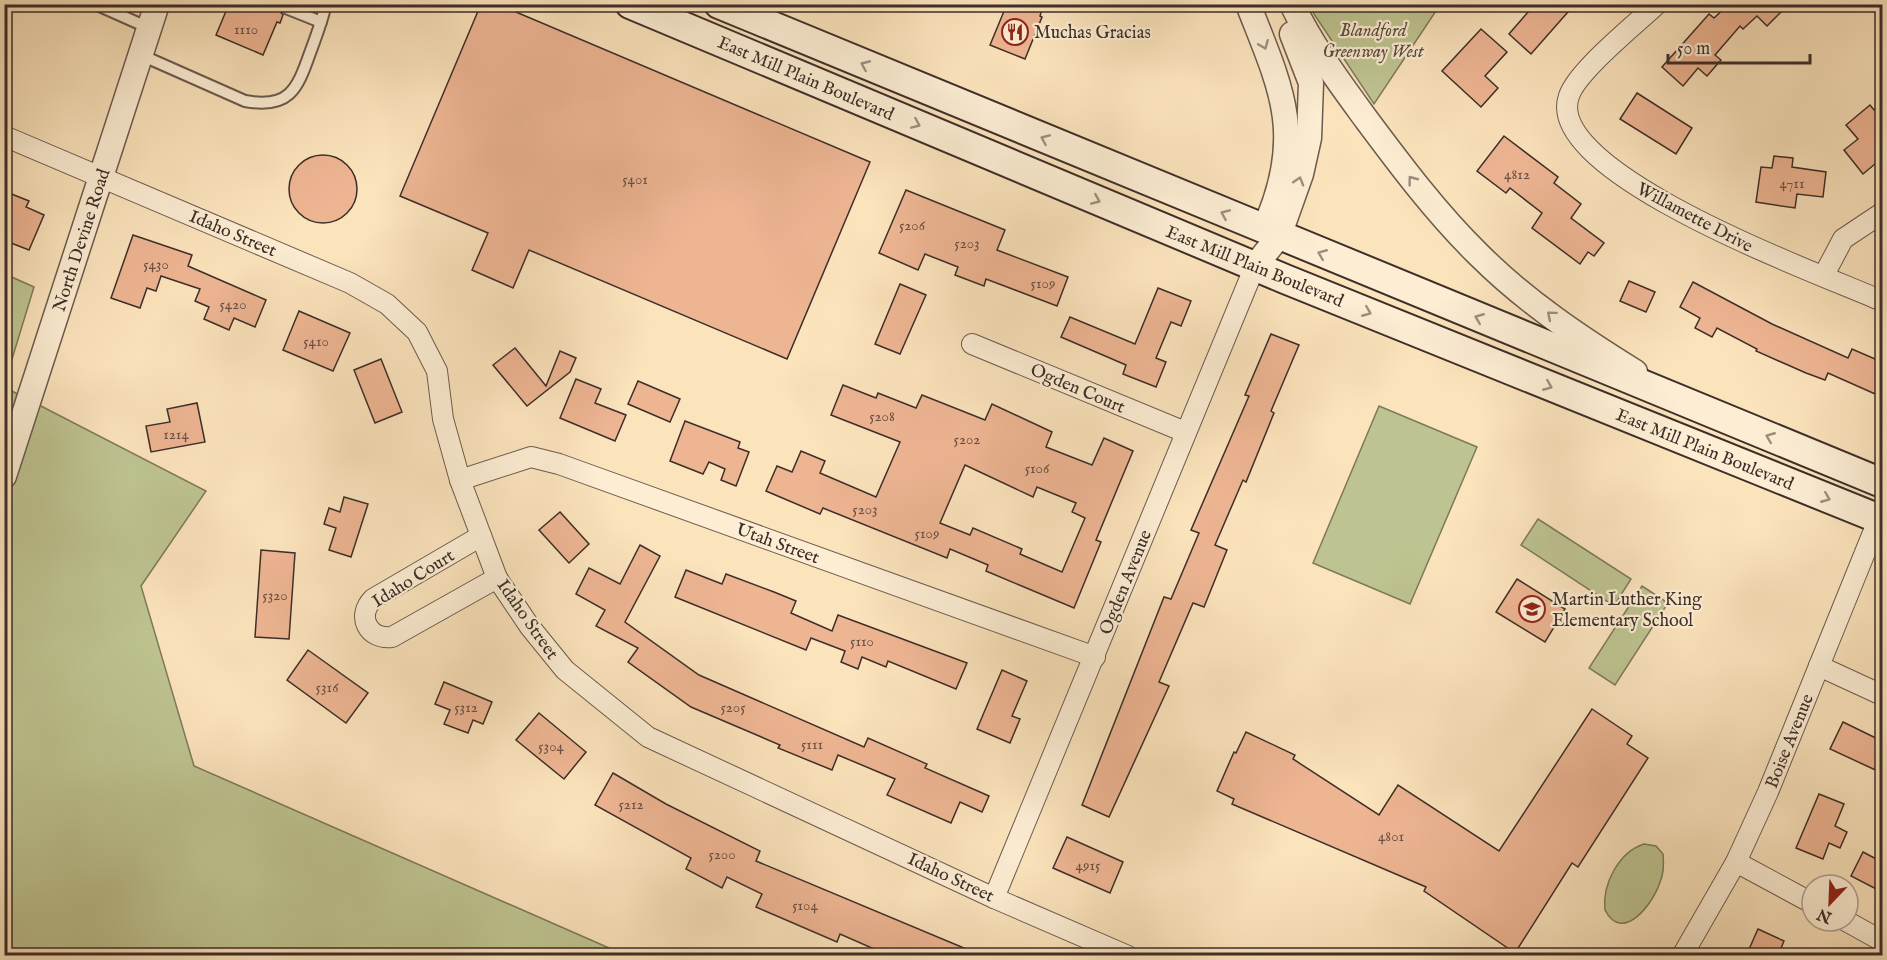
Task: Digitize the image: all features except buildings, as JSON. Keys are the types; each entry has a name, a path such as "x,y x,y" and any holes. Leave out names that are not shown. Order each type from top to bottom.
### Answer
{"main road":[{"name":"East Mill Plain Boulevard","path":"630,4 1255,266 1881,519"},
{"path":"670,4 762,42 771,43 783,31"},
{"name":"East Mill Plain Boulevard","path":"719,4 1882,483"}],"street":[{"name":"North Devine Road","path":"4,476 157,4"},
{"path":"1248,4 1280,86 1287,119 1284,170 1271,233"},
{"path":"1255,266 1301,174 1309,138 1312,101 1307,67 1278,4"},
{"path":"1292,4 1325,62 1421,193 1480,256 1572,332 1688,405"},
{"name":"Willamette Drive","path":"1657,4 1594,62 1568,96 1569,121 1588,147 1638,188 1686,215 1788,265 1824,275 1882,301"},
{"name":"Idaho Street","path":"4,136 351,283 387,304 417,332 437,371 443,419 459,480 497,578 530,627 565,670 648,737 994,897 1128,956"},
{"path":"1824,275 1844,239 1882,213"},
{"name":"Ogden Avenue","path":"994,897 1255,266"},
{"name":"Ogden Court","path":"972,344 1185,432"},
{"name":"Utah Street","path":"459,480 531,457 559,464 1095,657"},
{"name":"Boise Avenue","path":"1682,956 1736,862 1881,519"},
{"name":"Idaho Court","path":"481,536 373,599 365,609 365,623 368,629 379,637 392,637 497,578"},
{"path":"1819,666 1882,695"},
{"path":"1736,862 1800,897"},
{"path":"1860,929 1882,941"}],"lane":[{"path":"94,4 149,28"},
{"path":"141,55 245,101 274,102 299,86 326,4"},
{"path":"286,8 321,22"}],"green space":[{"name":"Blandford Greenway West","path":"1308,5 1440,5 1374,104"},
{"path":"5,274 34,287 5,382"},
{"path":"4,387 206,491 141,586 194,766 625,955 5,955"},
{"path":"1379,406 1477,447 1410,604 1313,563"},
{"path":"1538,519 1631,579 1614,606 1521,545"},
{"path":"1642,586 1668,603 1615,685 1589,668"},
{"path":"1644,844 1656,846 1663,854 1661,879 1645,909 1629,922 1620,923 1612,920 1605,910 1609,880 1627,854"}],"place":[{"name":"Muchas Gracias","path":"1015,32"},
{"name":"Martin Luther King Elementary School","path":"1532,609"}]}
